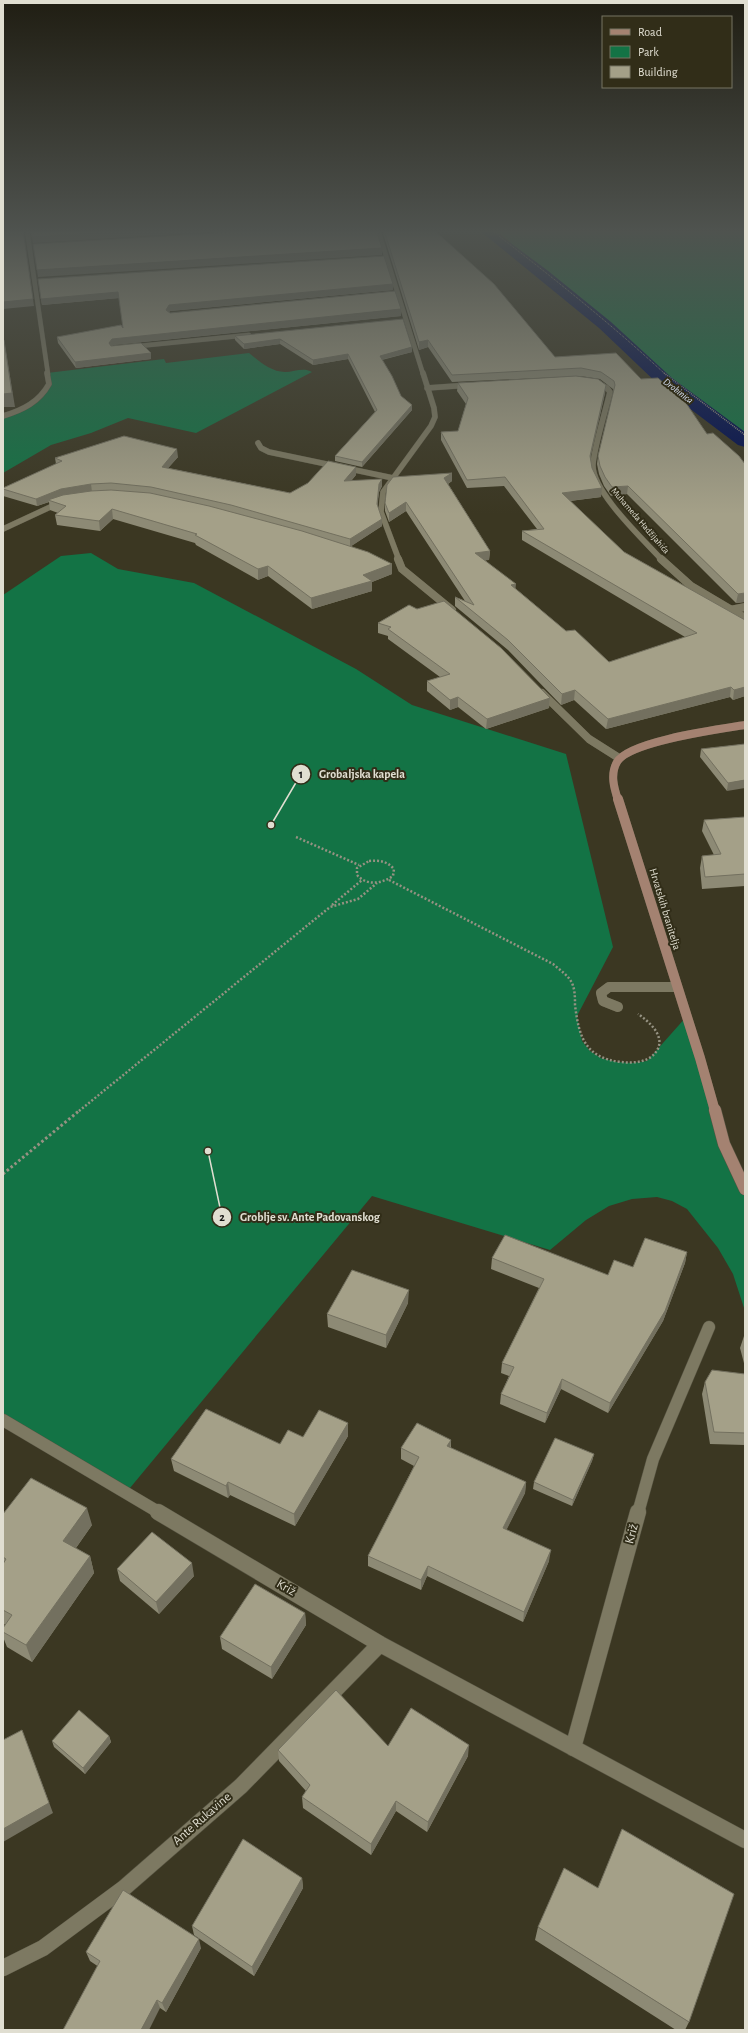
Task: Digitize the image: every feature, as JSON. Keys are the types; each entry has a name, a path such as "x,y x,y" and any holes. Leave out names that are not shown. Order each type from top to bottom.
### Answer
{"street":[{"path":"3,416 32,405 42,396 49,384 40,325"},
{"path":"402,569 381,512 383,492 433,422 434,408 407,325"},
{"path":"121,348 255,334"},
{"name":"Muhameda Hadžijahića","path":"590,381 602,385 610,392 593,465 597,484 630,525 663,561 691,586 745,618"},
{"path":"427,388 475,385"},
{"path":"258,443 261,448 269,452 393,478"},
{"path":"3,529 68,500"},
{"path":"395,567 402,569 456,614"},
{"path":"730,610 745,607"},
{"path":"536,688 589,739 619,758 637,748 658,741 745,725"},
{"name":"Hrvatskih branitelja","path":"619,758 614,769 613,784 677,987 724,1144 745,1189"},
{"path":"618,1007 603,1001 601,993 609,987 677,987"},
{"name":"Križ","path":"573,1748 653,1459 709,1327"},
{"name":"Križ","path":"3,1420 380,1644 745,1840"},
{"name":"Ante Rukavine","path":"3,1968 43,1948 124,1888 241,1786 380,1644"}],"path":[{"path":"610,325 673,381 745,435"},
{"path":"296,837 359,865 376,860 388,863 394,869 393,876 389,880 377,883 362,880 356,874 359,865"},
{"path":"3,1174 163,1041 362,880"},
{"path":"389,880 553,964 566,974 574,984 582,1041 590,1051 601,1058 617,1062 632,1063 647,1061 657,1053 661,1044 659,1035 652,1024 639,1015 629,1009 618,1007"},
{"path":"330,907 358,899 377,883"}],"green space":[{"path":"604,325 745,325 745,441 666,382"},
{"path":"249,353 266,366 280,372 305,370 312,372 196,433 128,418 91,433 51,445 3,473 3,416 11,414 46,390 47,373 164,359 166,363"},
{"path":"91,553 118,569 194,583 356,669 412,705 566,754 613,947 577,1016 582,1041 590,1051 601,1058 617,1062 632,1063 647,1061 687,1016 745,1189 745,1311 733,1274 718,1248 687,1209 672,1201 657,1197 632,1199 609,1206 586,1220 550,1250 372,1196 125,1494 3,1423 3,595 61,556"}],"building":[{"path":"121,325 123,328 123,325 248,325 112,339 109,343 111,346 141,343 151,353 75,362 57,337"},
{"path":"345,325 405,325 412,347 380,356 392,376 401,396 412,405 362,462 335,456 377,410 348,354 313,360 280,339 244,344 235,336"},
{"path":"414,325 528,325 555,357 616,353 641,379 658,378 686,403 707,434 713,433 739,456 745,464 745,593 738,594 628,486 612,487 605,477 600,466 598,456 615,385 614,381 601,372 581,368 452,375 428,340 419,342"},
{"path":"3,340 12,393 3,394"},
{"path":"576,376 598,379 606,385 590,456 592,468 602,488 562,493 624,552 745,620 745,687 734,690 731,687 608,719 575,690 562,694 508,640 455,597 474,605 406,502 389,513 385,503 387,485 393,477 452,473 444,478 490,551 475,553 516,584 511,585 566,631 575,630 609,662 697,633 522,531 544,529 505,477 467,480 441,432 458,431 468,398 458,383"},
{"path":"124,436 177,449 162,467 290,493 308,483 328,461 356,467 344,481 382,479 379,484 377,504 382,519 350,539 231,505 151,487 111,483 91,484 61,489 36,499 3,489 62,461 55,458"},
{"path":"111,490 150,493 209,506 302,531 368,552 392,564 363,575 372,581 311,598 268,566 258,569 195,535 197,534 112,509 99,521 55,515 66,506 48,500 63,495"},
{"path":"444,601 501,648 550,698 487,719 458,697 450,700 427,681 450,674 388,629 391,627 378,623 409,605 417,609"},
{"path":"745,744 745,780 728,783 701,749"},
{"path":"745,817 745,874 705,877 702,856 721,854 704,820"},
{"path":"505,1235 608,1275 614,1260 633,1267 645,1238 687,1252 665,1311 610,1403 562,1379 547,1413 501,1394 514,1367 502,1363 544,1279 492,1258"},
{"path":"352,1270 409,1290 386,1335 327,1314"},
{"path":"712,1370 745,1374 745,1433 714,1432 705,1382"},
{"path":"206,1409 280,1444 288,1430 303,1437 319,1410 348,1423 294,1514 228,1482 226,1486 171,1459"},
{"path":"417,1423 451,1440 447,1446 526,1482 503,1528 551,1550 524,1612 428,1566 421,1580 368,1556 419,1457 401,1448"},
{"path":"555,1438 594,1454 573,1500 534,1482"},
{"path":"31,1478 87,1508 63,1541 90,1556 26,1645 3,1632 3,1628 12,1615 3,1610 3,1564 6,1559 3,1557 3,1514"},
{"path":"152,1532 192,1563 156,1602 117,1569"},
{"path":"255,1584 305,1613 271,1667 220,1637"},
{"path":"336,1690 388,1746 411,1708 469,1745 428,1822 396,1801 371,1844 302,1797 310,1785 278,1750"},
{"path":"79,1710 109,1736 83,1768 52,1741"},
{"path":"22,1730 49,1803 3,1829 3,1740"},
{"path":"622,1829 734,1894 689,2022 538,1927 564,1868 598,1888"},
{"path":"243,1839 302,1878 252,1967 192,1926"},
{"path":"123,1890 199,1939 162,2003 157,2000 141,2030 63,2030 100,1961 86,1952"}],"waterway":[{"name":"Drobinica","path":"605,325 666,382 745,441"}],"place":[{"name":"Grobaljska kapela","path":"271,825"},
{"name":"Groblje sv. Ante Padovanskog","path":"208,1151"}]}
